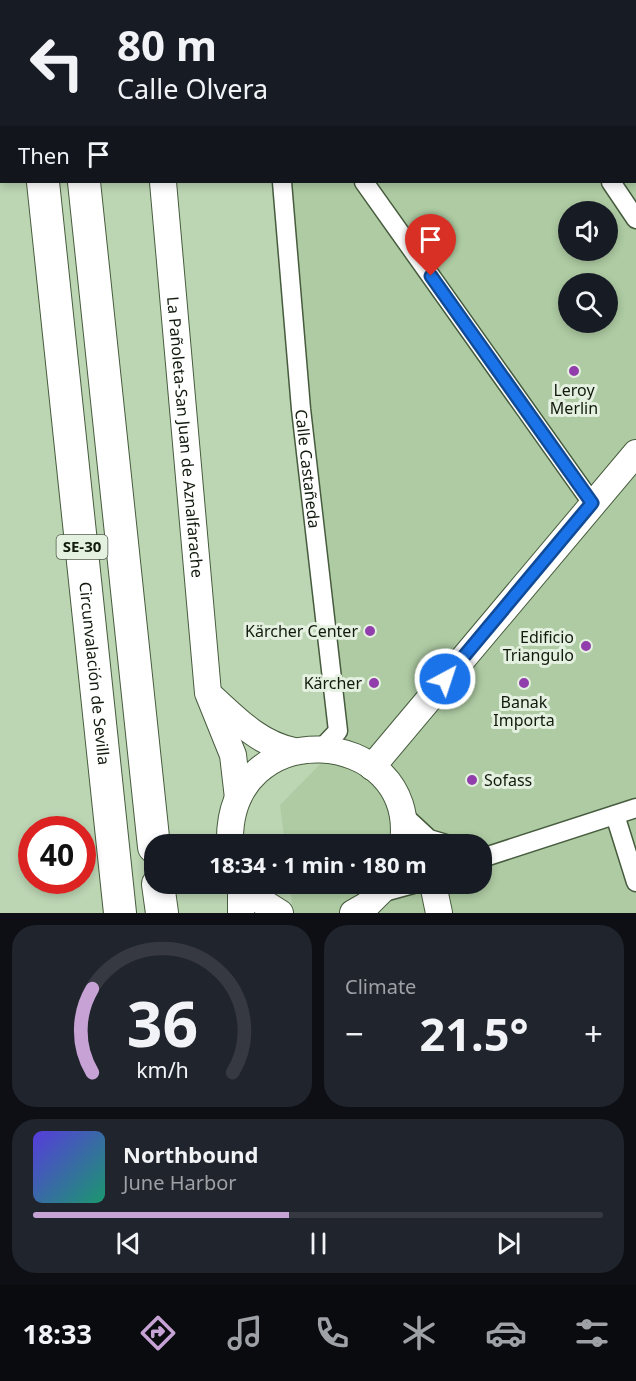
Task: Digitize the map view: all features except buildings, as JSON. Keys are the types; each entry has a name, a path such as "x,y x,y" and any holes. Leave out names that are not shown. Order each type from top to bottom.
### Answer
{"highway":[{"name":"Circunvalación de Sevilla","path":"43,183 120,913"},
{"name":"SE-30","path":"84,183 153,834"},
{"path":"159,894 162,913"}],"main road":[{"name":"La Pañoleta-San Juan de Aznalfarache","path":"163,183 208,693 232,755 238,798"},
{"path":"372,767 636,453"},
{"path":"208,693 247,729 275,747 294,751 322,748 348,754 372,767 390,788 401,813 403,834"},
{"path":"231,834 232,813 245,785 261,768 294,751"},
{"path":"241,913 242,894"},
{"path":"254,894 280,913"},
{"path":"353,913 377,894"},
{"path":"435,894 440,913"}],"street":[{"name":"Calle Castañeda","path":"282,183 301,409 338,731 322,748"},
{"path":"365,183 592,503"},
{"path":"611,183 636,219"},
{"path":"492,852 636,808"},
{"path":"401,813 424,834"},
{"path":"615,815 636,882"}],"shaded area":[{"path":"274,183 636,183 636,913 293,913 291,894 492,894 492,834 284,834 280,805 349,735"}],"place":[{"name":"Leroy Merlin","path":"574,371"},
{"name":"Kärcher Center","path":"370,631"},
{"name":"Edificio Triangulo","path":"586,646"},
{"name":"Kärcher","path":"374,683"},
{"name":"Banak Importa","path":"524,683"},
{"name":"Sofass","path":"472,780"}],"route":[{"path":"431,276 592,503 445,679"}]}
